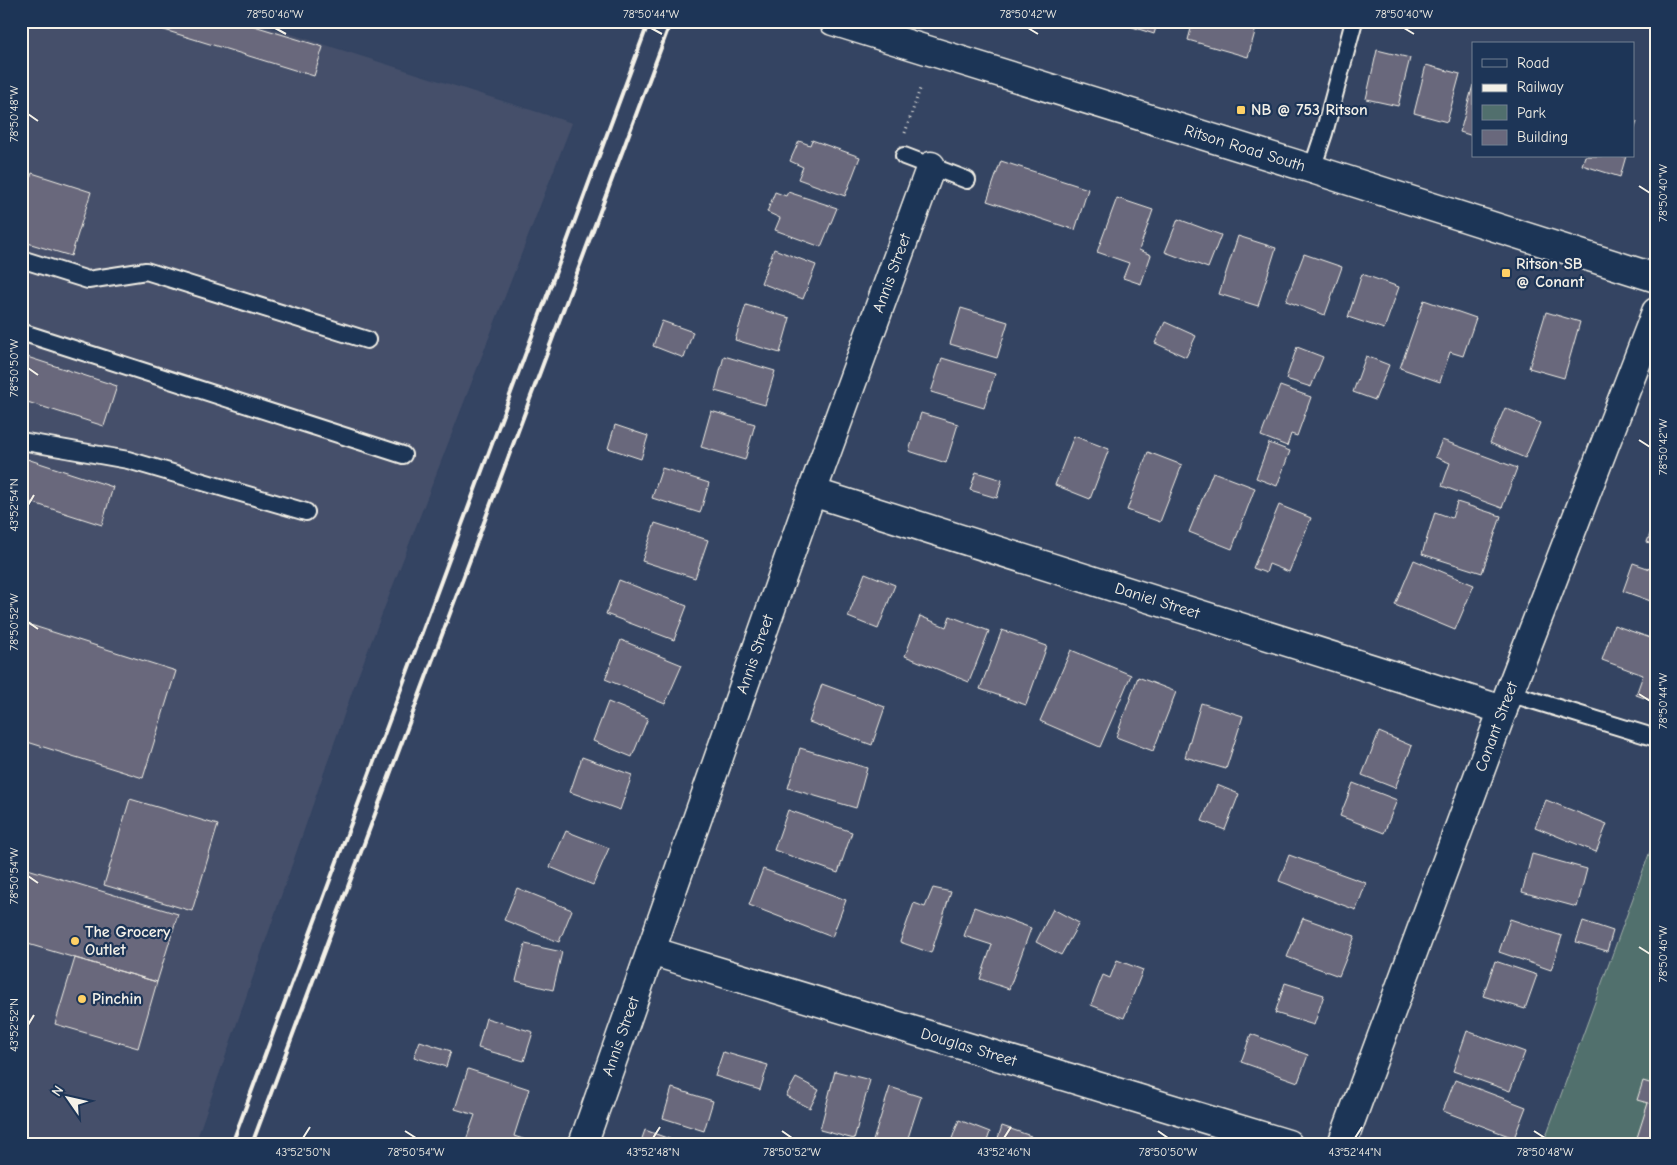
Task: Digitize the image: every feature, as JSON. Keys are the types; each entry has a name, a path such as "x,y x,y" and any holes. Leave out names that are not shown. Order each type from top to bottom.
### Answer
{"street":[{"name":"Ritson Road South","path":"833,21 1312,169 1656,278"},
{"name":"Annis Street","path":"583,1144 812,492 932,166"},
{"name":"Conant Street","path":"1342,1144 1506,702 1656,312"},
{"name":"Daniel Street","path":"812,492 1506,702"},
{"name":"Douglas Street","path":"651,951 1288,1144"}],"lane":[{"path":"1312,169 1324,133 1354,21"},
{"path":"904,156 967,180"},
{"path":"21,259 88,280 146,271 368,340"},
{"path":"21,332 403,455"},
{"path":"21,441 128,460 306,512"},
{"path":"1506,702 1656,738"}],"path":[{"path":"904,134 920,89"}],"shaded area":[{"path":"21,21 250,21 572,123 353,689 195,1144 21,1144"}],"green space":[{"path":"1656,835 1656,1144 1543,1144"}],"building":[{"path":"135,21 238,21 323,47 314,76"},
{"path":"1124,21 1158,21 1154,34 1123,24"},
{"path":"1193,21 1258,21 1248,57 1188,40"},
{"path":"1377,50 1410,58 1398,106 1366,99"},
{"path":"1426,65 1460,74 1447,122 1414,113"},
{"path":"1472,89 1472,136 1460,132"},
{"path":"1634,120 1637,122 1634,131"},
{"path":"812,140 860,157 845,196 798,179 803,167 790,161 799,141 810,145"},
{"path":"1584,158 1625,158 1620,177 1582,165"},
{"path":"1001,161 1088,189 1075,230 987,201"},
{"path":"32,173 91,192 71,256 21,241 21,208"},
{"path":"775,192 786,196 788,192 837,208 821,247 775,230 780,218 767,212"},
{"path":"1117,198 1153,210 1139,250 1151,255 1141,284 1123,278 1129,263 1097,252"},
{"path":"1178,219 1221,235 1208,268 1165,252"},
{"path":"1238,236 1276,248 1258,306 1219,294"},
{"path":"774,249 816,265 803,299 761,283"},
{"path":"1304,254 1342,267 1325,315 1286,301"},
{"path":"1362,274 1399,287 1384,329 1348,317"},
{"path":"1424,300 1476,318 1463,356 1450,352 1440,382 1400,368"},
{"path":"746,305 790,318 780,353 735,340"},
{"path":"961,308 1008,322 997,358 950,344"},
{"path":"1546,312 1580,322 1564,378 1529,368"},
{"path":"662,321 693,332 684,358 653,346"},
{"path":"1165,322 1196,336 1186,357 1155,343"},
{"path":"1297,347 1323,357 1311,387 1286,379"},
{"path":"21,355 117,386 104,426 21,400"},
{"path":"724,356 775,371 765,405 715,391"},
{"path":"1366,356 1389,365 1375,400 1353,392"},
{"path":"942,358 995,374 984,408 931,392"},
{"path":"1280,386 1311,397 1297,436 1291,434 1287,446 1261,436"},
{"path":"1505,408 1540,423 1525,458 1490,443"},
{"path":"711,411 755,424 745,460 701,447"},
{"path":"921,413 958,424 946,463 909,451"},
{"path":"615,425 648,436 641,459 608,448"},
{"path":"1074,436 1109,449 1090,499 1055,485"},
{"path":"1442,440 1517,468 1502,508 1442,486 1450,463 1435,457"},
{"path":"1269,443 1290,451 1277,486 1256,478"},
{"path":"1148,452 1182,465 1160,522 1127,510"},
{"path":"27,459 113,487 102,525 21,499 21,478"},
{"path":"662,468 709,483 700,513 652,498"},
{"path":"976,472 1002,480 997,498 970,490"},
{"path":"1213,472 1255,488 1232,549 1189,532"},
{"path":"1457,502 1501,516 1482,573 1422,554 1435,512 1452,518"},
{"path":"1279,505 1311,518 1289,572 1269,564 1266,573 1253,568"},
{"path":"1656,518 1656,545 1647,542"},
{"path":"655,523 708,540 695,578 642,561"},
{"path":"1414,560 1474,585 1455,630 1395,605"},
{"path":"1633,563 1656,571 1656,603 1623,591"},
{"path":"865,573 895,585 878,629 848,617"},
{"path":"619,580 687,606 674,640 606,614"},
{"path":"920,616 946,627 950,616 989,631 969,682 905,656"},
{"path":"21,622 176,671 143,778 21,740"},
{"path":"1614,625 1656,640 1656,702 1636,695 1643,675 1602,660"},
{"path":"1002,630 1047,646 1026,705 980,689"},
{"path":"621,640 682,665 665,704 605,679"},
{"path":"1071,650 1131,675 1100,747 1040,721"},
{"path":"1138,677 1176,692 1153,751 1116,737"},
{"path":"822,684 885,707 872,745 809,722"},
{"path":"608,702 648,718 632,757 593,741"},
{"path":"1201,703 1243,716 1226,769 1185,757"},
{"path":"1379,732 1412,746 1395,788 1362,775"},
{"path":"800,748 867,768 856,808 788,788"},
{"path":"582,757 632,775 620,810 570,792"},
{"path":"1353,783 1397,800 1384,833 1340,816"},
{"path":"1217,785 1239,794 1225,830 1202,821"},
{"path":"130,799 218,825 192,911 104,885"},
{"path":"1546,800 1607,824 1596,852 1535,827"},
{"path":"788,810 852,832 838,873 774,850"},
{"path":"566,831 609,848 593,885 550,867"},
{"path":"1532,854 1587,869 1577,907 1522,892"},
{"path":"1289,855 1366,883 1356,910 1279,881"},
{"path":"21,867 178,914 157,982 21,942"},
{"path":"763,869 846,900 832,937 749,905"},
{"path":"517,888 572,910 559,942 504,920"},
{"path":"933,888 951,892 931,953 900,942 914,903 925,907"},
{"path":"974,907 1031,928 1009,989 980,979 992,945 964,936"},
{"path":"1053,909 1079,923 1061,955 1036,942"},
{"path":"1303,918 1355,936 1339,976 1287,957"},
{"path":"1510,919 1562,936 1551,970 1499,952"},
{"path":"1583,921 1613,931 1607,951 1576,942"},
{"path":"525,944 562,952 553,990 516,981"},
{"path":"75,958 157,982 138,1048 55,1024"},
{"path":"1117,960 1143,970 1124,1018 1091,1005 1103,975 1110,978"},
{"path":"1495,961 1537,975 1525,1009 1483,996"},
{"path":"1285,983 1324,995 1314,1025 1275,1013"},
{"path":"486,1018 533,1032 524,1061 478,1048"},
{"path":"1467,1031 1525,1052 1510,1091 1453,1071"},
{"path":"1251,1034 1308,1055 1298,1082 1241,1062"},
{"path":"420,1041 451,1051 446,1067 414,1057"},
{"path":"723,1052 768,1065 760,1090 715,1076"},
{"path":"468,1069 529,1089 514,1136 538,1144 465,1143 475,1115 455,1109"},
{"path":"835,1071 870,1080 854,1139 820,1130"},
{"path":"796,1078 819,1090 810,1108 786,1096"},
{"path":"1455,1080 1526,1107 1514,1138 1443,1111"},
{"path":"1643,1081 1656,1085 1656,1144 1635,1144 1648,1103 1637,1100"},
{"path":"890,1087 921,1097 906,1144 872,1144"},
{"path":"672,1088 713,1101 704,1131 663,1118"},
{"path":"959,1120 990,1132 986,1144 950,1144"},
{"path":"1002,1126 1031,1136 1028,1144 996,1144"},
{"path":"645,1130 683,1144 640,1144"}],"railway":[{"path":"232,1144 649,21"},
{"path":"252,1144 671,21"}],"place":[{"name":"NB @ 753 Ritson","path":"1241,110"},
{"name":"Ritson SB @ Conant","path":"1506,273"},
{"name":"The Grocery Outlet","path":"75,941"},
{"name":"Pinchin","path":"82,999"}]}
